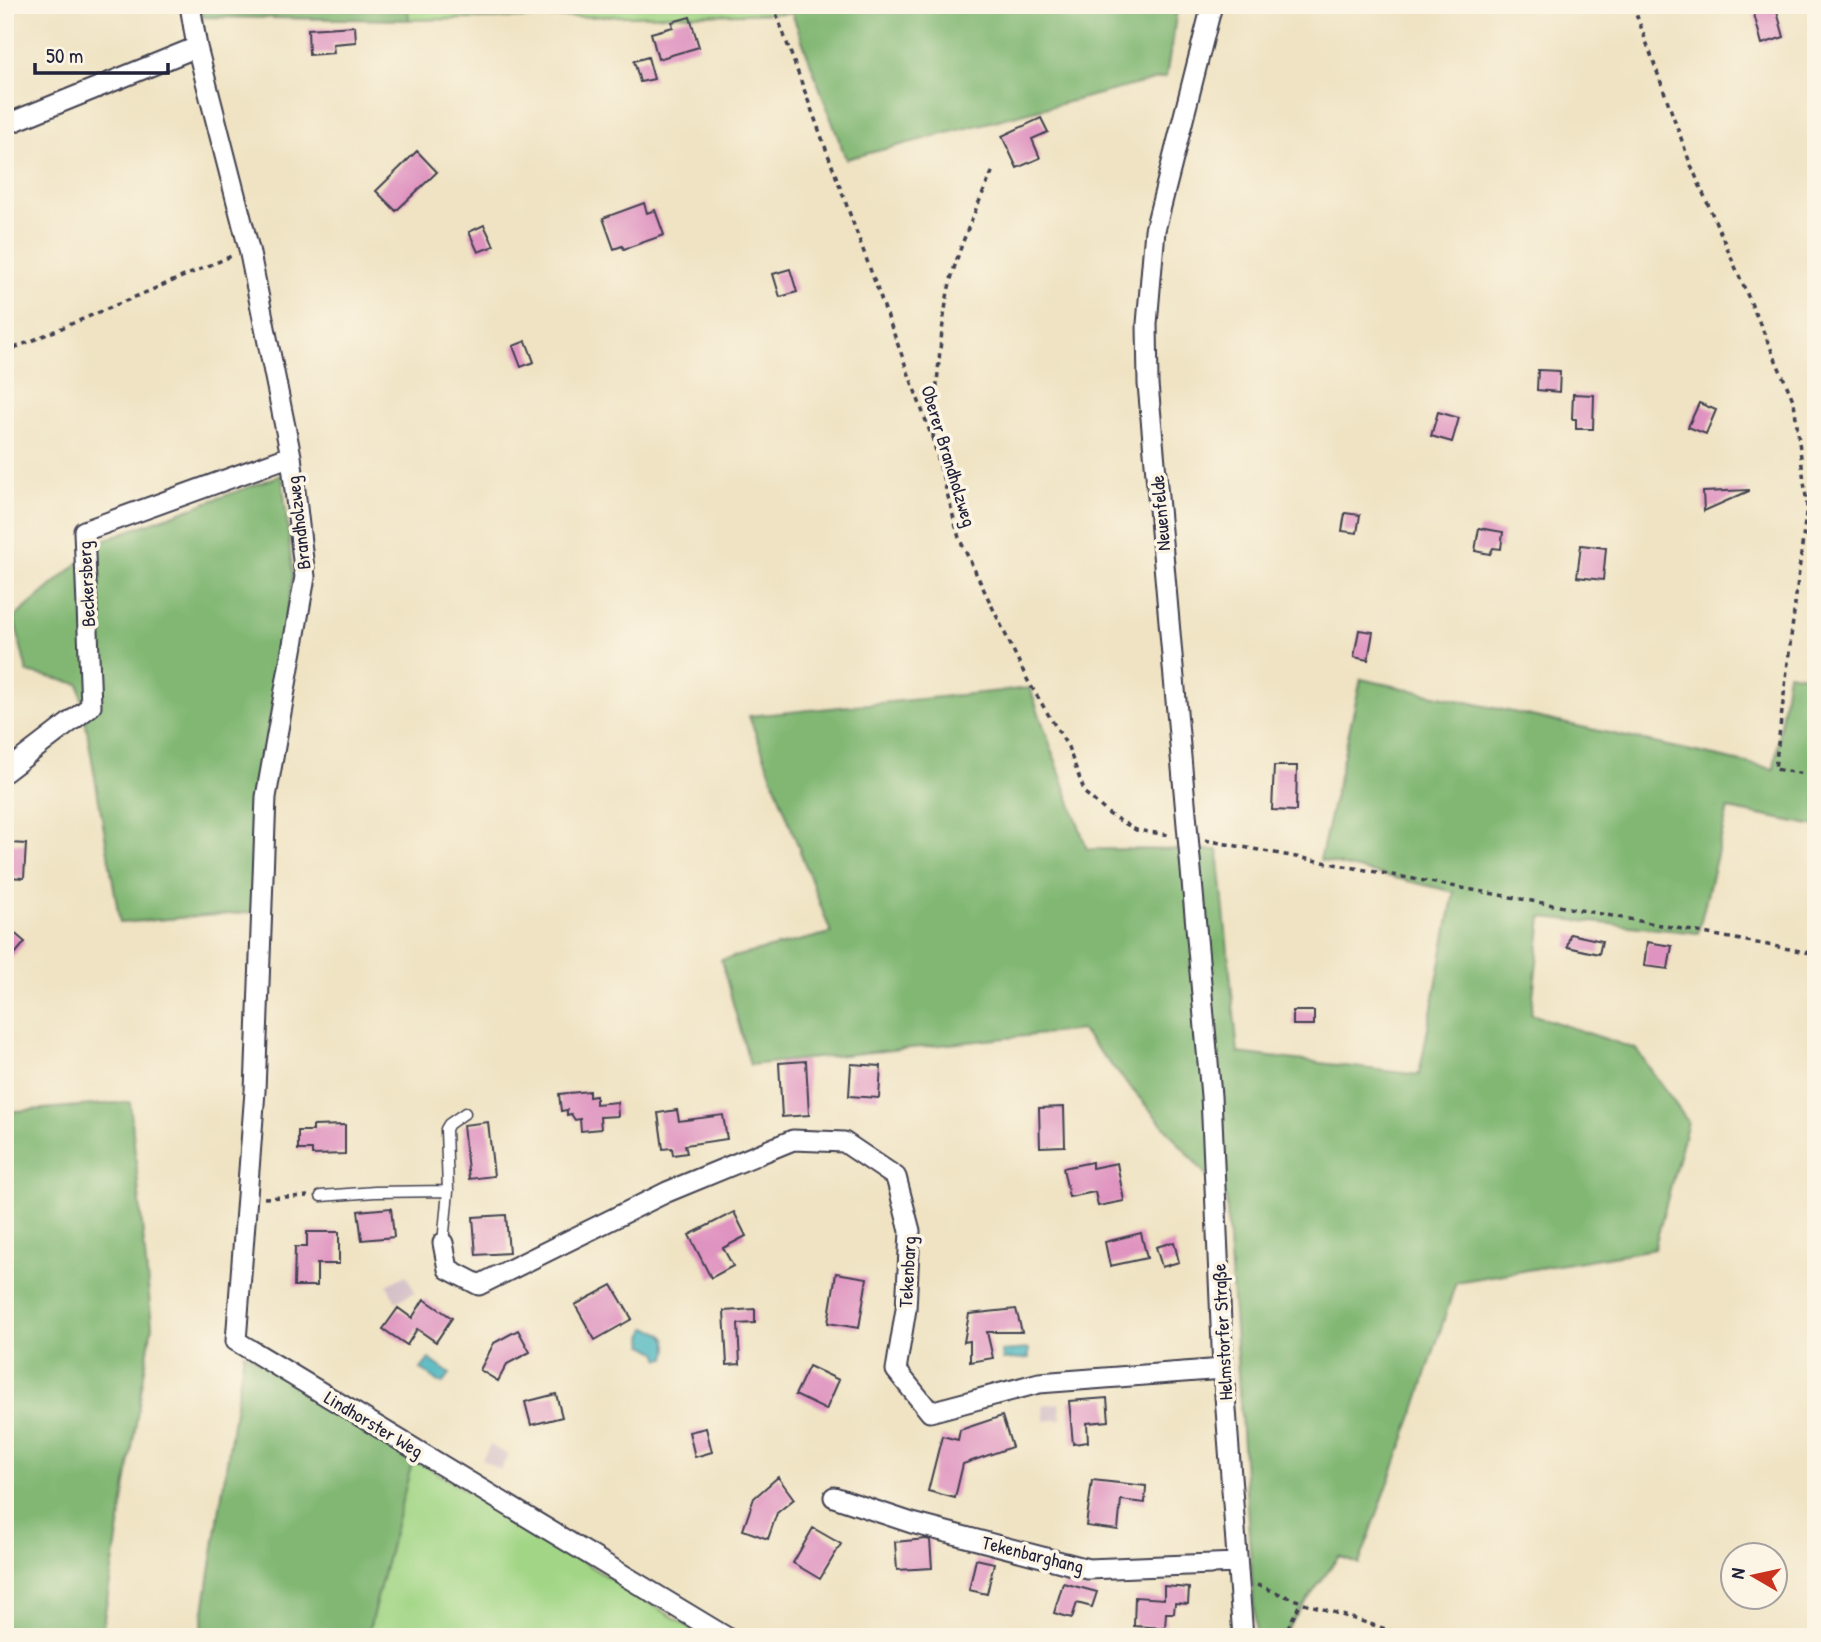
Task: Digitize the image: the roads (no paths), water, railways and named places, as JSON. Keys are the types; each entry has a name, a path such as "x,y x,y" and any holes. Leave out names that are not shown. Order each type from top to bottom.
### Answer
{"street":[{"name":"Brandholzweg","path":"190,5 197,47 249,248 290,456 305,577 266,797 255,1091"},
{"name":"Neuenfelde","path":"1205,1027 1148,384 1147,324 1155,230 1212,5"},
{"path":"5,125 197,47"},
{"name":"Beckersberg","path":"5,772 92,706 84,531 290,456"},
{"name":"Helmstorfer Straße","path":"1205,1027 1211,1096 1223,1369 1243,1637"},
{"name":"Lindhorster Weg","path":"255,1091 236,1341 726,1637"},
{"name":"Tekenbarg","path":"443,1243 448,1269 479,1285 667,1192 793,1140 844,1142 896,1177 911,1231 906,1309 896,1370 930,1412 1039,1382 1223,1369"},
{"name":"Tekenbarghang","path":"834,1497 912,1523 1088,1569 1237,1563"}],"lane":[{"path":"443,1243 448,1191 446,1129 465,1113"},
{"path":"321,1196 448,1191"}],"water":[{"path":"646,1328 658,1331 665,1337 668,1346 666,1358 660,1359 657,1352 644,1345"},
{"path":"1029,1349 1029,1358 1003,1360 1002,1351"},
{"path":"429,1359 450,1374 442,1384 421,1369"}]}
